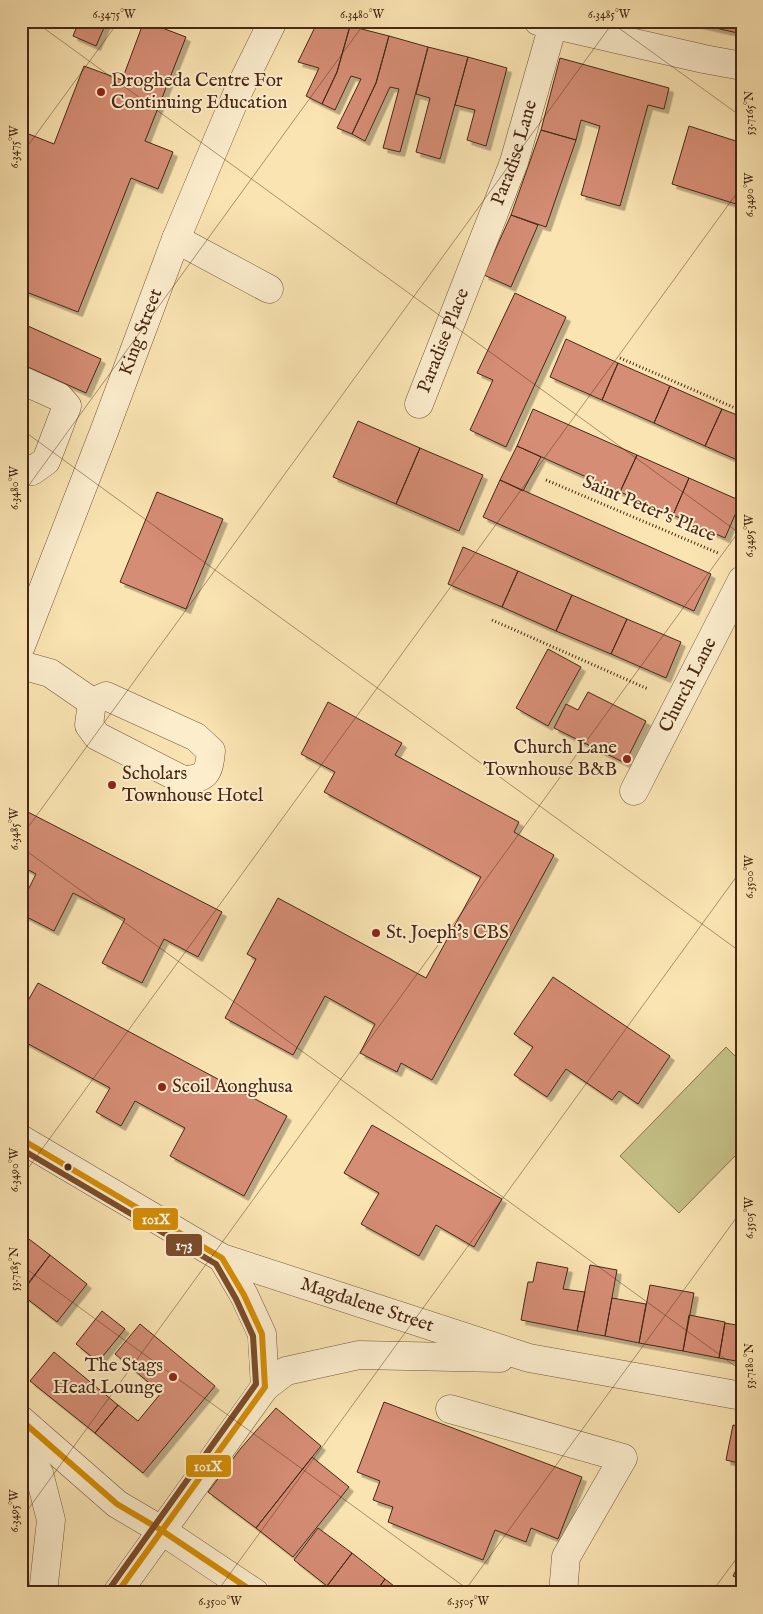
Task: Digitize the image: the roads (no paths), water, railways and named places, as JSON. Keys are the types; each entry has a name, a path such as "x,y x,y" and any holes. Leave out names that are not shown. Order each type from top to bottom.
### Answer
{"street":[{"name":"King Street","path":"21,646 106,429 176,239 237,94 273,21"},
{"path":"545,23 742,66"},
{"name":"Paradise Lane","path":"470,278 514,162 545,23"},
{"path":"176,239 269,289"},
{"name":"Paradise Place","path":"419,404 470,278"},
{"path":"21,380 59,396 67,406 46,462 32,471 21,466"},
{"name":"Church Lane","path":"634,791 742,580"},
{"path":"21,665 50,672 92,702"},
{"name":"Magdalene Street","path":"21,1139 222,1258 529,1358 742,1396"},
{"path":"222,1258 244,1295 262,1334 265,1387"},
{"path":"118,1593 161,1530 265,1387 286,1371 359,1355 529,1358"},
{"path":"450,1409 623,1458 566,1557 563,1593"},
{"path":"21,1420 117,1504 161,1530 255,1593"},
{"path":"21,1441 39,1473 51,1520 44,1593"}],"place":[{"name":"Drogheda Centre For Continuing Education","path":"101,92"},
{"name":"Church Lane Townhouse B&B","path":"627,759"},
{"name":"Scholars Townhouse Hotel","path":"112,785"},
{"name":"St. Joeph's CBS","path":"376,933"},
{"name":"Scoil Aonghusa","path":"162,1087"},
{"name":"The Stags Head Lounge","path":"173,1377"}]}
